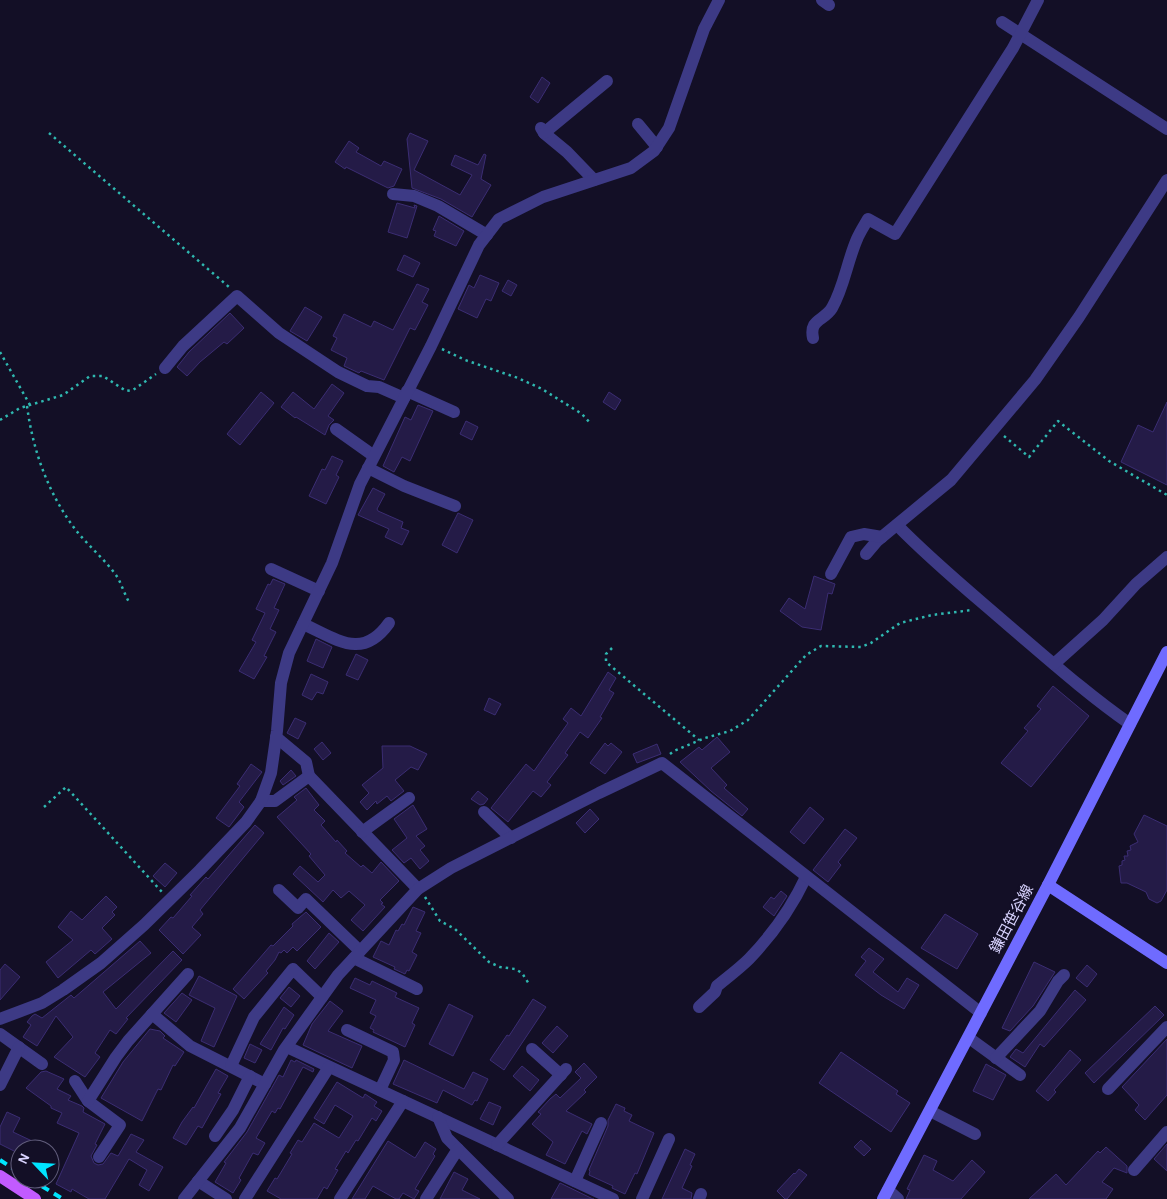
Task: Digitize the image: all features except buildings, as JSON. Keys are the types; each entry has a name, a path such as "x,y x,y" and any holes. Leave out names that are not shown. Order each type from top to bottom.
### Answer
{"main road":[{"path":"1,1178 35,1199"}],"street":[{"path":"0,1019 42,1003 101,963 170,900 246,822 261,802 271,773 281,683 289,653 332,563 360,484 432,344 479,245 498,218 542,197 631,168 654,151 669,128 704,29 719,0"},
{"path":"814,338 814,324 830,311 838,296 857,238 868,219 895,234 1021,35 1038,0"},
{"path":"1002,22 1167,129"},
{"path":"594,180 542,130 607,81"},
{"path":"638,124 656,147"},
{"path":"866,554 882,537 951,480 1035,380 1063,341 1167,180"},
{"path":"393,194 414,196 438,206 486,235"},
{"path":"165,368 183,346 237,296 279,332 338,372 367,386 406,395 454,412"},
{"path":"336,429 374,456"},
{"path":"368,468 404,486 455,506"},
{"path":"897,525 921,550 1054,664 1130,724"},
{"path":"831,574 851,537 864,534 882,537"},
{"path":"1054,664 1098,625 1136,584 1167,557"},
{"path":"271,569 319,591"},
{"path":"303,624 346,643 360,645 374,640 389,623"},
{"name":"鎌田笹谷線","path":"886,1195 982,1013 1167,652"},
{"path":"276,737 306,762 309,776 418,889"},
{"path":"184,1199 240,1128 264,1084 322,996 338,975 418,889 451,868 662,763 982,1013"},
{"path":"261,802 275,801 309,776"},
{"path":"362,832 409,798"},
{"path":"484,812 511,838"},
{"path":"699,1006 715,992 717,986 749,959 778,926 798,895 806,876"},
{"path":"1048,885 1167,962"},
{"path":"279,890 298,908 306,899 357,955 417,989"},
{"path":"231,1066 254,1017 293,969 322,996"},
{"path":"88,1100 116,1056 188,974"},
{"path":"996,1058 1040,1011 1058,981 1064,975"},
{"path":"152,1014 190,1046 264,1084"},
{"path":"1108,1089 1167,1027"},
{"path":"347,1030 393,1052 394,1060 380,1090"},
{"path":"0,1034 42,1064"},
{"path":"969,1038 1020,1075"},
{"path":"287,1047 613,1199"},
{"path":"0,1085 19,1048"},
{"path":"497,1145 564,1072 532,1049"},
{"path":"245,1199 329,1067"},
{"path":"215,1136 233,1110 250,1076"},
{"path":"75,1082 88,1100 120,1124 99,1157"},
{"path":"340,1199 403,1101"},
{"path":"930,1111 975,1134"},
{"path":"438,1118 447,1138 508,1199"},
{"path":"575,1181 601,1123"},
{"path":"1134,1170 1167,1132"},
{"path":"642,1199 670,1139"},
{"path":"426,1199 458,1148"},
{"path":"198,1181 226,1199"},
{"path":"886,1195 898,1199"}],"path":[{"path":"49,133 237,296"},
{"path":"432,344 465,360 518,378 542,389 582,414 591,424"},
{"path":"0,352 31,405"},
{"path":"0,420 26,406 63,395 90,376 103,376 126,391 133,390 165,368"},
{"path":"26,406 35,450 55,496 75,529 118,578 129,602"},
{"path":"995,428 1029,457 1058,421 1109,462 1167,495"},
{"path":"662,763 674,751 700,740 730,731 748,720 806,655 821,646 861,647 871,643 900,623 987,606"},
{"path":"612,648 606,654 606,662 700,740"},
{"path":"44,807 66,787 170,900"},
{"path":"418,889 426,897 440,921 455,929 489,962 500,967 515,969 522,973 529,984"}],"railway":[{"path":"0,1160 10,1166"},
{"path":"46,1189 63,1199"}]}
